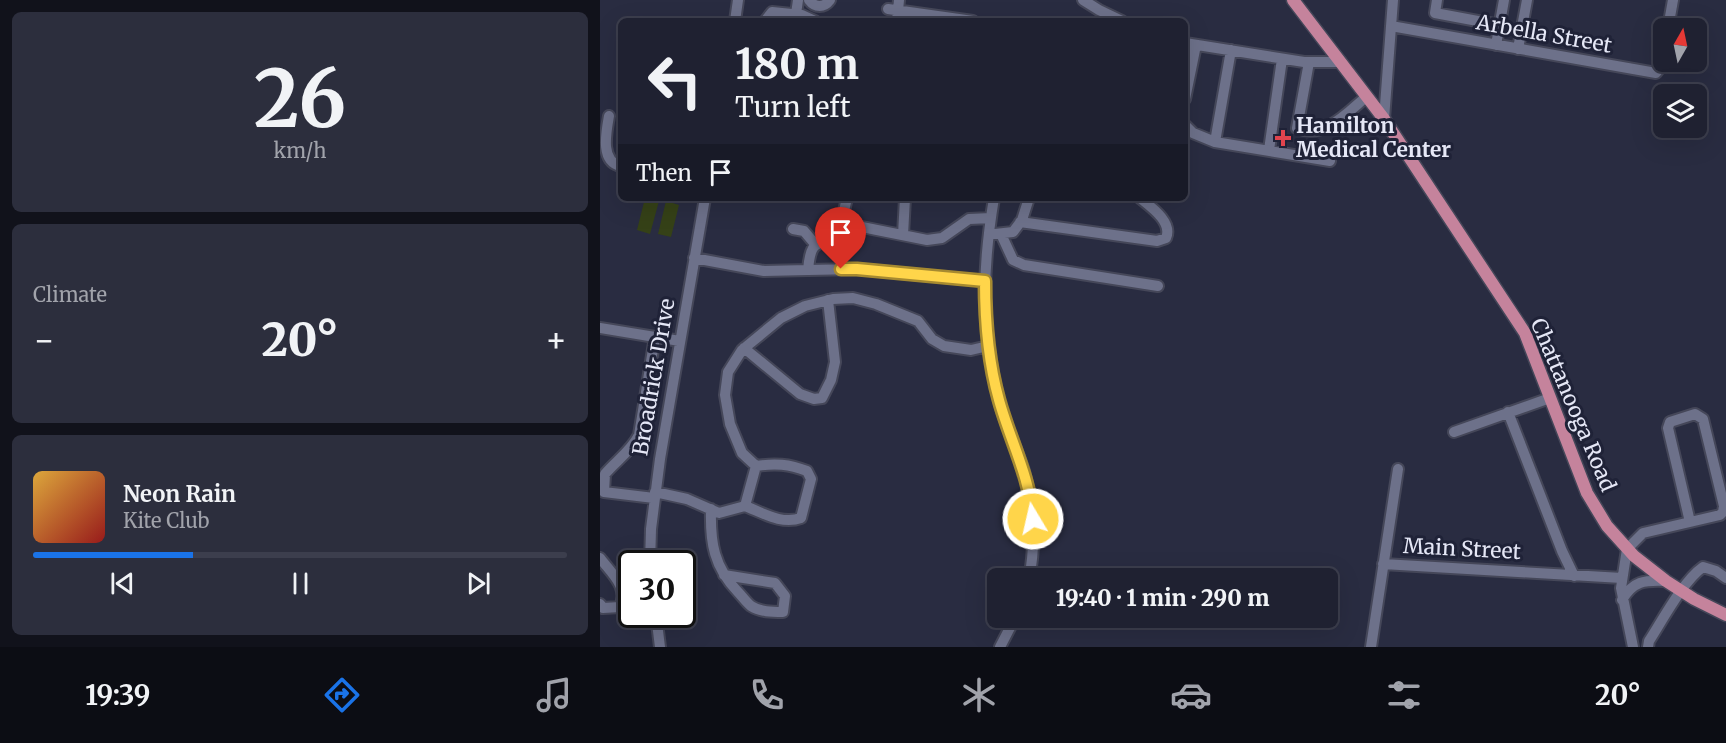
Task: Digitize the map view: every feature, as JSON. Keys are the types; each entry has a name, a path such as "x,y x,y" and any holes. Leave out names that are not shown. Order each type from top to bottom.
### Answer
{"main road":[{"name":"Chattanooga Road","path":"1293,0 1384,119 1525,333 1587,493 1607,526 1627,549 1666,581 1726,615"}],"street":[{"path":"735,18 738,0"},
{"path":"767,18 772,12 795,18 798,0"},
{"path":"809,0 819,6 827,4 830,0"},
{"path":"1083,0 1096,13 1112,18"},
{"path":"1384,119 1393,0"},
{"path":"1437,0 1435,14 1499,25"},
{"path":"1496,45 1504,0"},
{"path":"1518,49 1527,0"},
{"path":"1669,18 1672,0"},
{"path":"896,10 952,18"},
{"name":"Arbella Street","path":"1391,26 1657,72"},
{"path":"1188,66 1190,44 1282,59 1341,62"},
{"path":"1215,142 1231,50"},
{"path":"1269,150 1282,59"},
{"path":"1309,62 1297,128 1305,131 1330,127 1366,97"},
{"path":"609,116 603,147 610,162 618,166"},
{"path":"1188,128 1193,133 1215,142 1330,161"},
{"name":"Broadrick Drive","path":"651,550 655,495 704,201"},
{"path":"808,270 809,254 815,244 835,235 842,223 846,201"},
{"path":"994,201 988,234 985,281 988,346 999,400 1024,472 1032,505 1034,533 1030,568"},
{"path":"988,234 1013,232 1028,201"},
{"path":"1020,222 1157,242 1166,238 1169,232 1168,225 1143,201"},
{"path":"903,235 905,203"},
{"path":"842,223 927,240 942,238 969,219 991,218"},
{"path":"793,229 804,231 815,244"},
{"path":"1001,234 1013,260 1024,265 1158,286"},
{"path":"694,258 764,271 857,269 985,281"},
{"path":"756,466 742,453 730,424 725,394 728,372 744,348 781,318 805,306 828,300 853,298 918,321 932,339 944,346 971,350 988,346"},
{"path":"744,348 800,394 814,399 822,398 831,380 835,362 828,300"},
{"path":"600,328 680,341"},
{"path":"655,337 639,435 633,448 625,452 604,471 602,494 655,495 687,500 719,513 745,506 790,521 801,518 811,479 807,471 776,463 756,466"},
{"path":"1454,432 1550,398"},
{"path":"1508,412 1574,576"},
{"path":"1633,647 1621,588 1627,549 1643,533 1720,515 1723,512 1724,506 1703,419 1695,414 1670,422 1668,428 1690,522"},
{"path":"1714,461 1726,458"},
{"path":"745,506 756,466"},
{"path":"1383,564 1398,469"},
{"path":"711,509 710,534 716,561 724,575 752,607 767,612 783,612 785,596 775,583 724,575"},
{"path":"600,558 623,589 624,598 620,607 603,608 600,604"},
{"name":"Main Street","path":"1371,647 1383,564 1622,578"},
{"path":"1648,647 1649,641 1682,591 1703,567 1716,571 1726,578"},
{"path":"1622,600 1631,586 1643,582 1666,581"},
{"path":"658,628 660,647"},
{"path":"1000,647 1010,628"}],"green space":[{"path":"644,201 659,201 650,234 637,230"},
{"path":"666,201 679,205 671,237 658,234"}],"place":[{"name":"Hamilton Medical Center","path":"1283,138"}],"route":[{"path":"841,269 985,281 988,349 999,400 1024,472 1033,519"}]}
